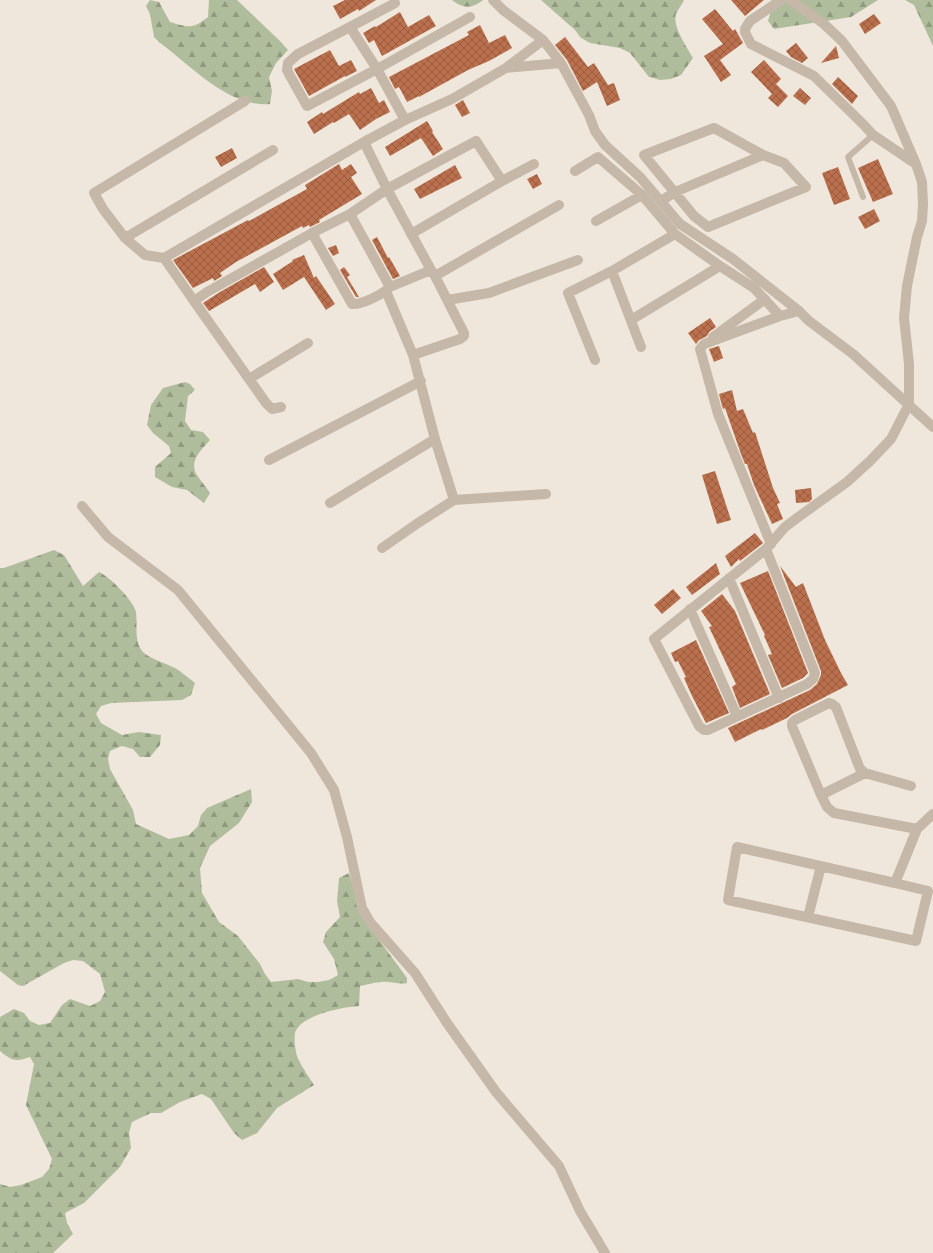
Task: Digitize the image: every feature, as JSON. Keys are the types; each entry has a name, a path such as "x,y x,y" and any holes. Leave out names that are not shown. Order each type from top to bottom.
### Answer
{"street":[{"path":"493,0 503,10 543,40 561,63 589,115 595,131 605,145 640,177 680,224 733,259 799,311 809,321 853,354 933,427"},
{"path":"781,0 750,21 747,25 745,32 751,44 814,76 864,124 872,135 916,164"},
{"path":"764,299 700,347 700,351 718,414 768,546 815,673 813,679 807,684 708,730 704,730 699,726 654,640 655,638 768,546 797,518 847,482 870,461 891,439 909,404 909,364 904,318 907,286 917,237 922,221 922,182 916,164 891,106 842,41 824,24 790,0"},
{"path":"395,3 298,54 288,63 288,74 307,106 470,17"},
{"path":"350,27 377,69 405,120"},
{"path":"245,101 94,193 103,209 125,238 145,255 164,258 364,142 405,120 452,100 506,68 543,40"},
{"path":"506,68 561,63"},
{"path":"714,128 763,155 784,163 806,187 708,227 694,216 675,192 644,155 714,128"},
{"path":"194,301 207,292 312,233 350,214 387,189 476,141 502,181"},
{"path":"364,142 410,234 464,331 464,336 460,339 413,355"},
{"path":"125,238 273,150"},
{"path":"661,201 675,192 763,155"},
{"path":"575,171 598,157 642,195 676,234 720,266 754,288 780,316"},
{"path":"410,234 534,164"},
{"path":"596,221 642,195"},
{"path":"312,233 352,304 360,304 388,289 433,273 559,205"},
{"path":"350,214 388,289 413,355 454,500"},
{"path":"596,360 568,293 612,271 676,234"},
{"path":"164,258 266,403 272,409 281,407"},
{"path":"447,300 488,293 578,260"},
{"path":"631,320 720,266"},
{"path":"612,271 641,347"},
{"path":"704,344 780,316 799,311"},
{"path":"249,379 308,343"},
{"path":"269,460 421,381"},
{"path":"330,503 436,440"},
{"path":"382,548 418,522 454,500 546,494"},
{"path":"82,506 108,537 178,590 311,753 334,790 347,837 362,908 370,922 415,973 447,1023 496,1092 559,1166 580,1211 605,1253"},
{"path":"729,578 778,698"},
{"path":"690,609 738,716"},
{"path":"911,786 865,774 858,765 836,708 832,704 829,703 794,720 792,723 821,795 827,807 834,814 917,829"},
{"path":"821,795 865,774"},
{"path":"895,883 917,829 933,814"},
{"path":"737,847 895,883 928,891 916,941 728,900 737,847"},
{"path":"808,917 821,866"}],"lane":[{"path":"863,197 848,156 872,135"}],"green space":[{"path":"150,0 159,2 170,22 186,26 194,26 208,17 209,0 237,0 288,50 276,63 269,77 272,91 270,104 255,103 240,99 225,92 197,73 159,42 154,37 150,14 146,6"},
{"path":"452,0 483,0 468,7 460,5"},
{"path":"541,0 684,0 676,14 675,19 678,30 693,58 681,75 671,79 660,80 649,77 630,53 620,48 590,43 581,38 575,30"},
{"path":"788,0 878,0 851,17 774,29 768,21 771,11"},
{"path":"905,0 933,0 933,46 914,5"},
{"path":"185,382 190,384 195,390 188,396 185,421 191,430 203,432 210,440 198,454 194,467 196,473 210,493 204,503 187,490 172,487 155,477 155,467 171,453 169,446 153,433 147,425 151,405 163,388"},
{"path":"54,550 64,555 83,586 99,572 115,584 134,607 136,612 138,644 144,653 175,668 195,683 191,695 182,700 111,703 101,706 96,714 101,723 122,735 139,732 161,735 160,745 150,757 140,757 133,749 122,746 110,751 108,759 110,769 133,810 136,824 169,839 189,835 198,826 201,815 207,808 251,789 252,802 239,823 210,846 200,868 202,893 219,922 238,936 260,964 271,982 298,979 308,982 329,980 338,975 334,959 323,942 326,932 340,917 337,901 339,878 349,873 361,915 407,978 407,983 401,984 379,982 360,986 359,1006 323,1013 305,1021 299,1027 295,1033 297,1055 314,1085 277,1108 257,1133 242,1140 234,1133 211,1099 202,1094 180,1102 161,1113 151,1113 132,1122 129,1133 131,1148 120,1167 84,1203 65,1213 67,1223 73,1234 53,1253 0,1253 0,1184 10,1187 21,1185 42,1177 49,1169 52,1159 26,1105 34,1064 30,1057 21,1060 14,1060 0,1051 0,1017 14,1009 24,1013 30,1021 39,1025 50,1023 62,1005 70,999 90,1006 100,1001 105,992 100,974 83,961 73,960 64,963 23,986 18,985 0,971 0,568 4,568"}],"building":[{"path":"345,0 376,0 359,11 358,9 340,19 333,6"},
{"path":"731,0 764,0 745,16"},
{"path":"715,9 733,31 735,29 743,43 720,60 731,75 721,82 704,56 723,44 702,19"},
{"path":"400,12 408,27 429,15 436,26 382,56 374,40 369,43 363,33"},
{"path":"874,14 881,23 865,34 859,24"},
{"path":"480,25 489,43 505,35 512,48 407,102 399,87 395,89 389,77 469,35 467,32"},
{"path":"565,37 588,67 594,63 608,85 614,83 620,100 607,106 597,82 583,91 567,60 555,45"},
{"path":"796,43 808,58 802,63 791,57 786,51"},
{"path":"836,46 839,58 821,63"},
{"path":"330,50 339,66 351,60 357,71 309,96 294,69"},
{"path":"764,60 781,79 776,84 788,96 778,107 768,98 772,94 751,72"},
{"path":"838,77 858,96 852,104 832,84"},
{"path":"371,88 379,103 384,100 390,112 376,119 360,130 349,114 314,134 307,122 359,92 360,94"},
{"path":"800,88 811,98 805,105 793,96"},
{"path":"463,100 470,113 462,117 455,105"},
{"path":"427,121 443,149 433,156 421,138 390,156 385,147"},
{"path":"232,148 237,158 221,167 215,157"},
{"path":"878,159 893,194 873,202 858,168"},
{"path":"339,164 342,170 351,164 357,173 351,177 362,194 319,220 320,222 310,227 309,225 303,228 302,226 236,262 220,273 222,276 214,281 213,278 193,288 173,260 307,189 305,185"},
{"path":"455,165 462,178 420,199 414,189"},
{"path":"838,167 850,199 834,205 822,173"},
{"path":"537,174 542,184 533,189 527,179"},
{"path":"874,209 880,221 865,229 858,217"},
{"path":"377,237 400,276 393,279 372,240"},
{"path":"336,245 339,253 333,256 328,248"},
{"path":"304,255 314,278 316,276 335,304 326,310 304,277 283,290 273,274 293,261 292,260"},
{"path":"264,267 274,282 260,292 255,284 209,311 203,303 220,292"},
{"path":"344,267 350,275 347,277 359,297 356,297 340,270"},
{"path":"710,318 716,327 696,344 688,333"},
{"path":"719,346 723,358 714,362 709,349"},
{"path":"732,390 737,411 743,409 753,433 755,432 773,488 780,503 777,504 783,519 772,524 754,485 747,464 745,464 725,408 723,409 719,394"},
{"path":"715,471 731,520 717,524 702,475"},
{"path":"811,488 812,499 809,502 796,503 795,490"},
{"path":"755,533 763,543 740,561 739,559 731,567 725,556"},
{"path":"716,563 720,574 692,595 686,587"},
{"path":"780,566 796,587 803,583 825,640 848,685 787,718 735,742 728,728 810,690 817,684 821,675 821,671"},
{"path":"768,571 808,673 803,678 782,688 768,655 772,654 764,636 765,635 740,583"},
{"path":"673,589 681,598 662,614 654,605"},
{"path":"722,594 735,611 770,694 740,708 732,687 736,684 709,627 712,626 701,611"},
{"path":"696,640 729,713 706,723 692,696 684,678 686,677 678,661 675,662 671,653"}]}
